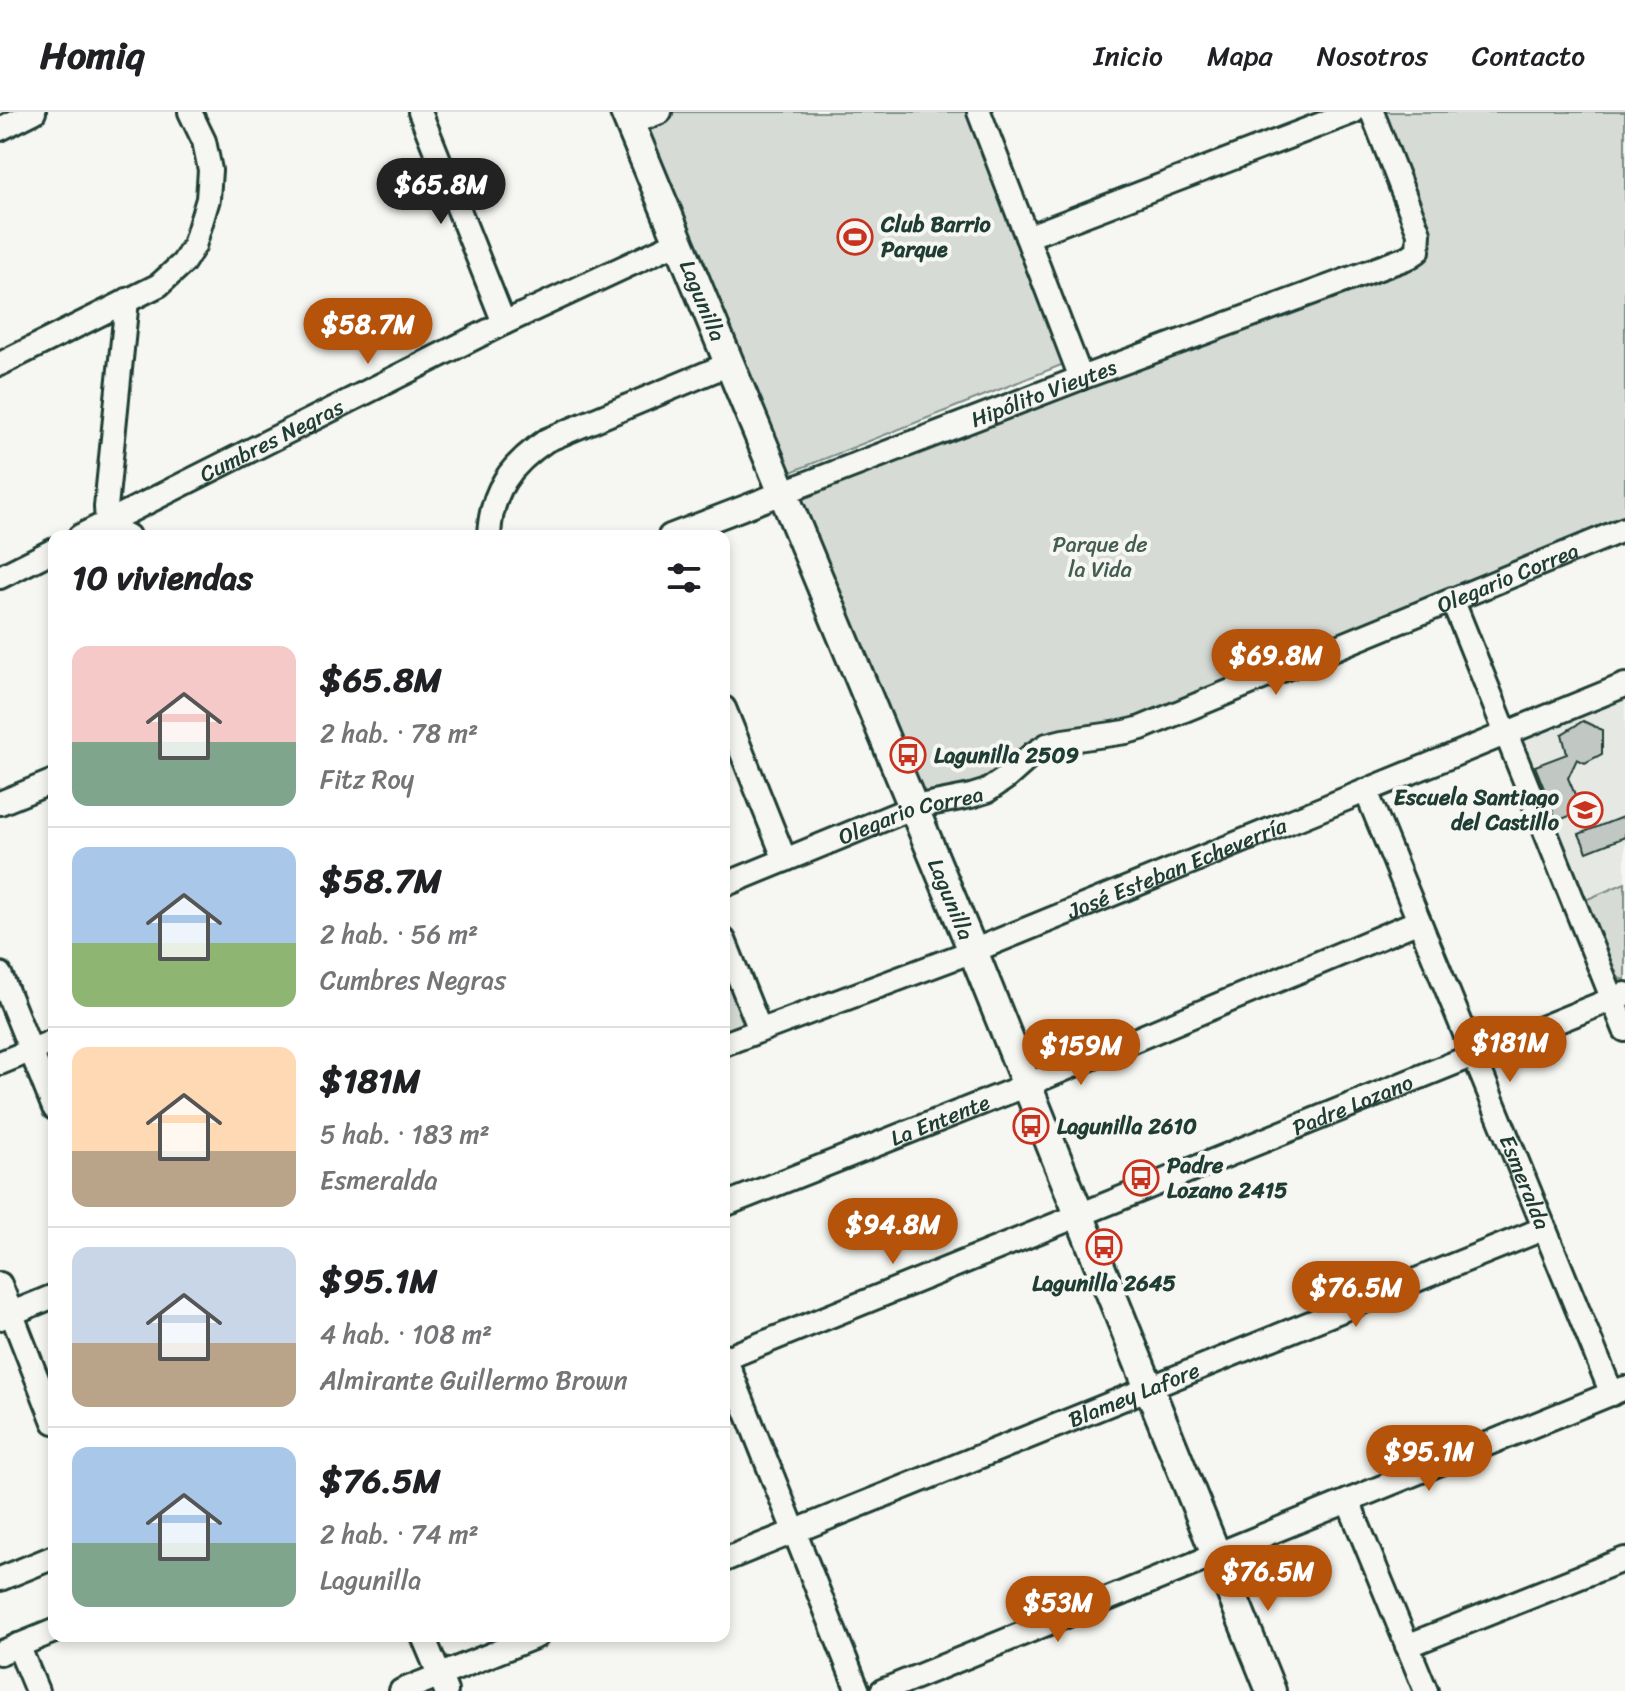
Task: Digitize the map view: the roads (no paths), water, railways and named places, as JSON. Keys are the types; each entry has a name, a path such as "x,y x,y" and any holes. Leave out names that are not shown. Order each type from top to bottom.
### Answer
{"main road":[{"name":"Lagunilla","path":"627,118 973,951 1271,1691"}],"street":[{"path":"0,129 34,112"},
{"path":"0,364 159,285 183,263 194,246 208,199 210,170 204,141 190,112"},
{"path":"420,112 504,323"},
{"path":"627,118 660,112"},
{"path":"979,112 1081,378"},
{"path":"1027,237 1353,112"},
{"name":"Hipólito Vieytes","path":"685,530 1081,378 1409,257 1418,251 1419,233 1372,112"},
{"name":"Cumbres Negras","path":"92,530 504,323 678,242"},
{"path":"117,530 107,522 106,507 127,300"},
{"path":"490,530 495,498 503,482 531,451 547,440 729,364"},
{"name":"Olegario Correa","path":"730,883 914,807 987,791 1047,745 1141,728 1625,529"},
{"path":"0,577 48,553"},
{"path":"1452,599 1619,996 1625,1030"},
{"name":"José Esteban Echeverría","path":"730,1042 973,951 1625,685"},
{"path":"730,723 785,860"},
{"path":"0,803 48,787"},
{"name":"Esmeralda","path":"1366,791 1545,1228 1618,1391"},
{"name":"La Entente","path":"730,1203 1027,1085 1419,921"},
{"path":"730,955 760,1030"},
{"path":"0,974 48,1093"},
{"name":"Padre Lozano","path":"730,1356 1619,996"},
{"path":"0,1063 48,1044"},
{"name":"Blamey Lafore","path":"730,1558 1545,1228"},
{"path":"0,1284 6,1315 48,1409"},
{"path":"6,1315 48,1298"},
{"path":"730,1373 858,1691"},
{"path":"882,1691 1618,1391"},
{"path":"1348,1501 1426,1691"},
{"path":"0,1579 48,1559"},
{"path":"1407,1646 1625,1559"},
{"path":"37,1691 9,1649 48,1633"},
{"path":"425,1642 442,1683"},
{"path":"401,1691 442,1683 525,1642"}],"place":[{"name":"Club Barrio Parque","path":"855,237"},
{"name":"Lagunilla 2509","path":"908,755"},
{"name":"Escuela Santiago del Castillo","path":"1585,810"},
{"name":"Lagunilla 2610","path":"1031,1126"},
{"name":"Padre Lozano 2415","path":"1141,1178"},
{"name":"Lagunilla 2645","path":"1104,1247"}],"park label":[{"name":"Parque de la Vida","path":"1100,556"}]}
